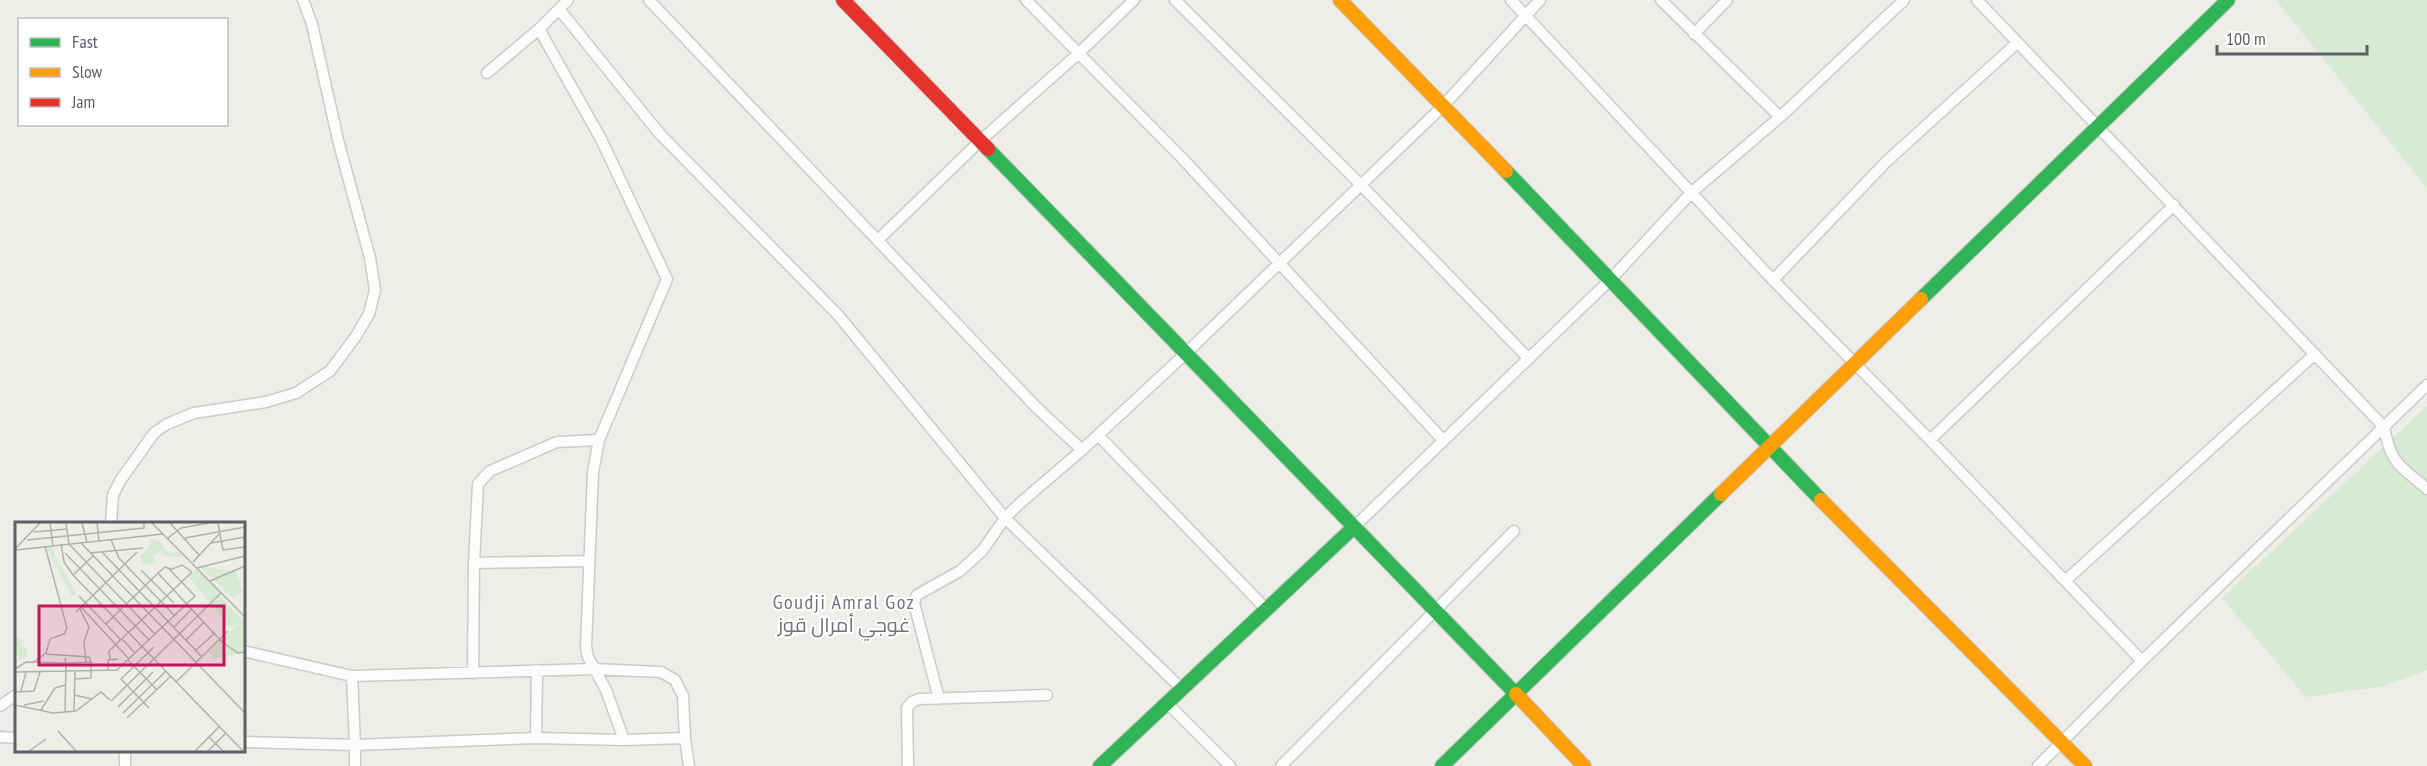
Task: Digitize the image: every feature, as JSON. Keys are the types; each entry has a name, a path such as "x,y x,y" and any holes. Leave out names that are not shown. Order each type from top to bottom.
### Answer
{"street":[{"path":"111,522 113,495 120,481 154,433 167,424 195,413 266,402 296,393 330,371 369,314 375,290 370,258 338,141 312,24 303,0"},
{"path":"487,73 539,29 568,0"},
{"path":"649,0 1036,407 1082,450"},
{"path":"843,0 1436,610 1584,766"},
{"path":"1026,0 1182,158 1442,439"},
{"path":"878,240 980,141 1079,53 1134,0"},
{"path":"1175,0 1359,184 1529,359"},
{"path":"1340,0 1611,279 1769,447 2085,766"},
{"path":"1510,0 1773,280 2142,661"},
{"path":"939,699 914,603 917,595 960,571 975,558 1005,518 1185,354 1359,184 1443,106 1540,0"},
{"path":"1661,0 1780,117"},
{"path":"1694,34 1728,0"},
{"path":"1100,766 1354,527 1442,439 1529,359 1611,279 1691,193 1780,117 1904,0"},
{"path":"1977,0 2384,427 2388,450 2392,458 2427,489"},
{"path":"1442,766 2228,0"},
{"path":"559,9 659,134 837,315 1005,518 1182,689"},
{"path":"539,29 601,139 667,279 599,440 593,472 586,647 594,669 606,690 624,740"},
{"path":"1773,280 1887,161 2017,43"},
{"path":"1930,440 2174,205"},
{"path":"2065,581 2315,354"},
{"path":"2038,766 2142,661 2427,385"},
{"path":"1098,435 1266,609"},
{"path":"473,673 474,563 478,484 482,477 490,471 557,442 599,440"},
{"path":"1281,766 1514,531"},
{"path":"474,563 589,561"},
{"path":"244,651 352,676 594,669 661,672 675,680 683,696 689,766"},
{"path":"536,738 537,670"},
{"path":"352,676 355,766"},
{"path":"908,766 907,708 912,702 919,699 1047,695"},
{"path":"0,706 15,696"},
{"path":"1167,703 1230,766"},
{"path":"244,742 355,746 536,738 624,740 685,738"}],"green space":[{"path":"2276,0 2427,0 2427,188"},
{"path":"2427,406 2427,670 2383,686 2306,697 2222,598"}],"traffic: fast":[{"path":"1921,299 2228,0"},
{"path":"988,149 1516,694"},
{"path":"1506,171 1821,500"},
{"path":"1442,766 1721,494"},
{"path":"1100,766 1354,527"}],"traffic: slow":[{"path":"1340,0 1506,171"},
{"path":"1721,494 1921,299"},
{"path":"1821,500 2085,766"},
{"path":"1516,694 1584,766"}],"traffic: jam":[{"path":"843,0 988,149"}],"district":[{"name":"Goudji Amral Goz غوجي أمرال قوز","path":"844,614"}]}
